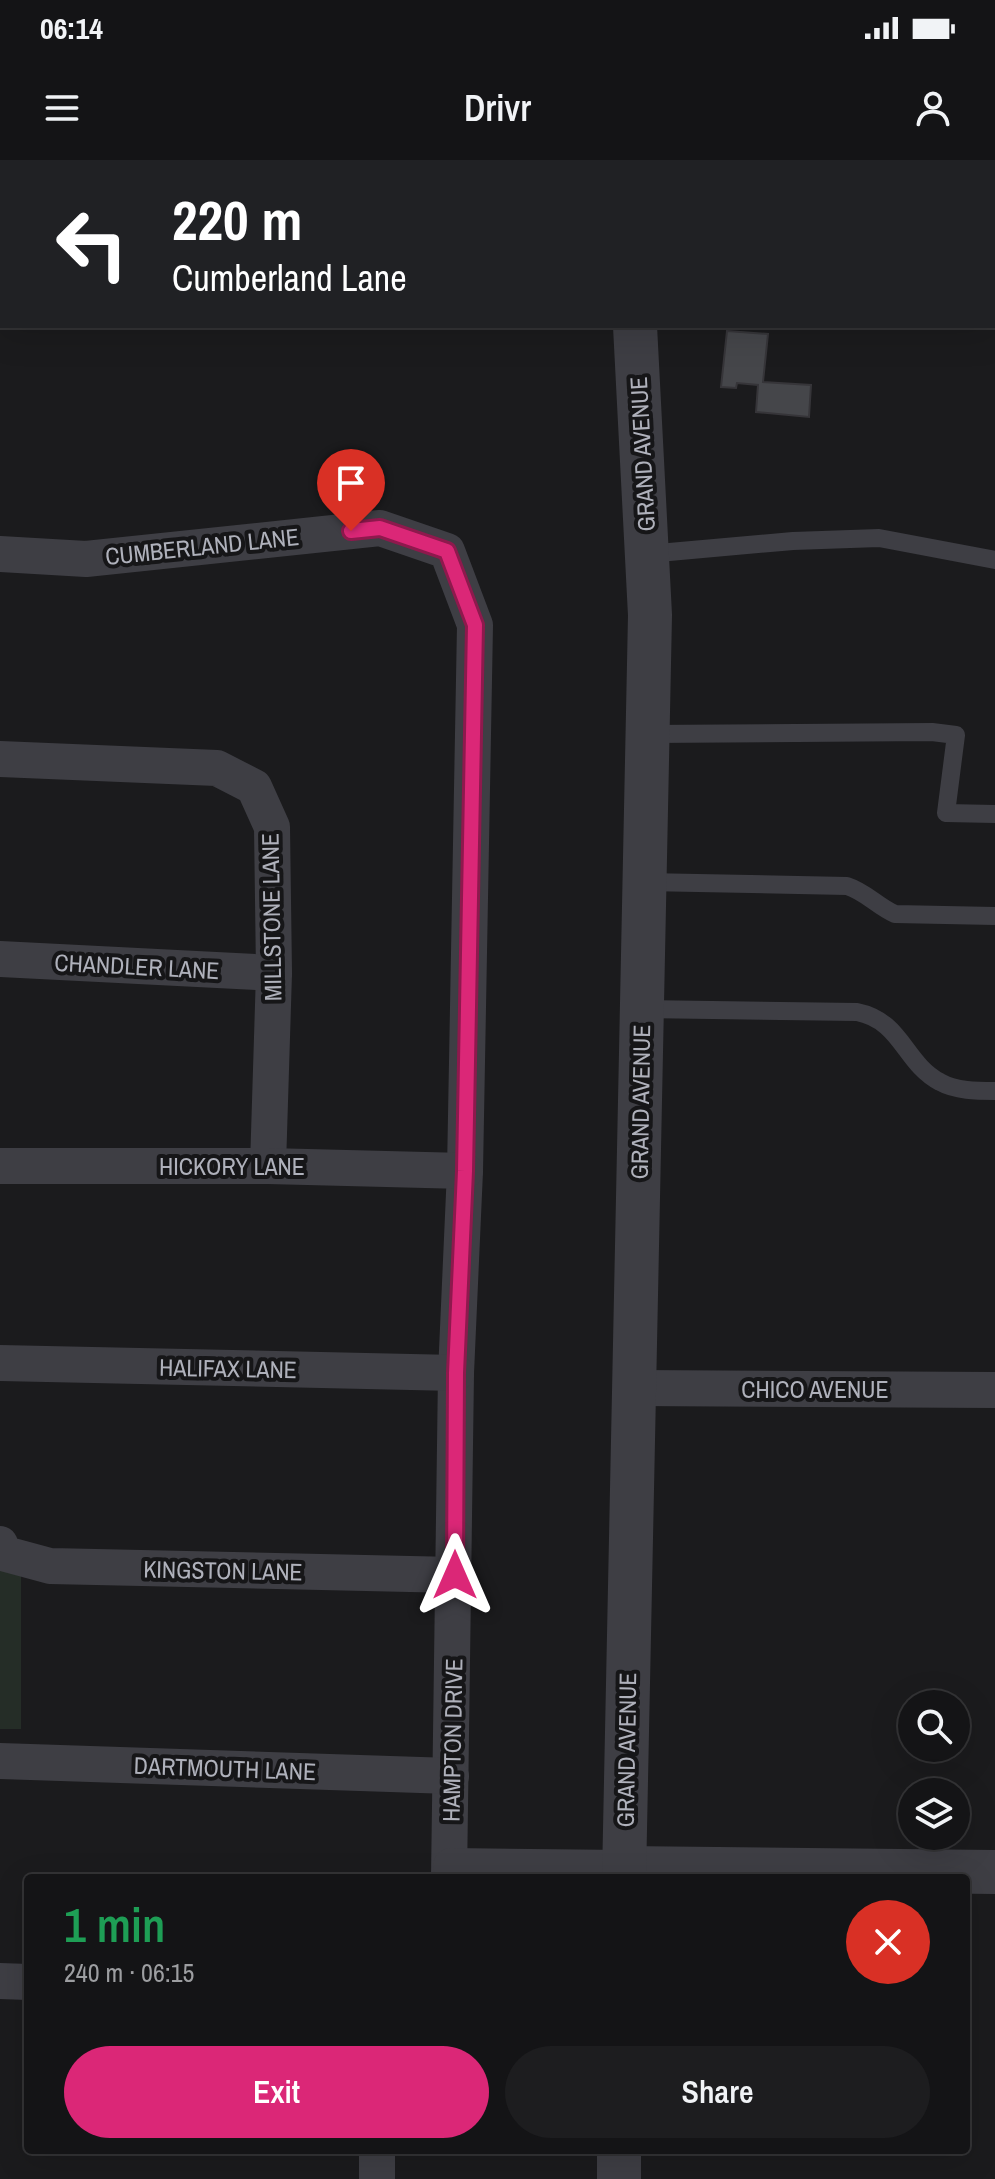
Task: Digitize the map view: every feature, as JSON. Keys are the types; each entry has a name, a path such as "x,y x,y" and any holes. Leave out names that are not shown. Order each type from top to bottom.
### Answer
{"street":[{"name":"GRAND AVENUE","path":"624,1873 650,615 635,328"},
{"name":"CUMBERLAND LANE","path":"0,554 86,559 380,528 447,551"},
{"name":"HAMPTON DRIVE","path":"447,551 475,625 465,1171 456,1373 450,1872"},
{"name":"MILLSTONE LANE","path":"0,759 217,768 254,787 272,827 274,973 268,1166"},
{"name":"CHANDLER LANE","path":"0,959 274,973"},
{"name":"HICKORY LANE","path":"0,1166 268,1166 465,1171"},
{"name":"HALIFAX LANE","path":"0,1363 456,1373"},
{"name":"CHICO AVENUE","path":"635,1388 995,1390"},
{"name":"KINGSTON LANE","path":"0,1544 2,1553 50,1566 455,1575"},
{"name":"DARTMOUTH LANE","path":"0,1761 451,1776"},
{"path":"450,1872 995,1872"},
{"path":"0,1981 24,1982"},
{"path":"377,2154 377,2179"},
{"path":"619,2154 619,2179"}],"lane":[{"path":"647,554 793,541 879,538 995,560"},
{"path":"648,734 932,732 956,735 946,813 995,814"},
{"path":"645,882 847,886 861,891 895,914 995,916"},
{"path":"642,1009 870,1014 882,1020 916,1061 940,1082 975,1091 995,1091"}],"shaded area":[{"path":"0,1570 21,1576 21,1729 0,1729"}],"building":[{"path":"727,331 768,334 763,382 811,385 809,417 756,412 758,385 737,383 736,388 721,387"}],"route":[{"path":"351,531 380,528 447,551 475,625 465,1171 456,1373 455,1575"}]}
